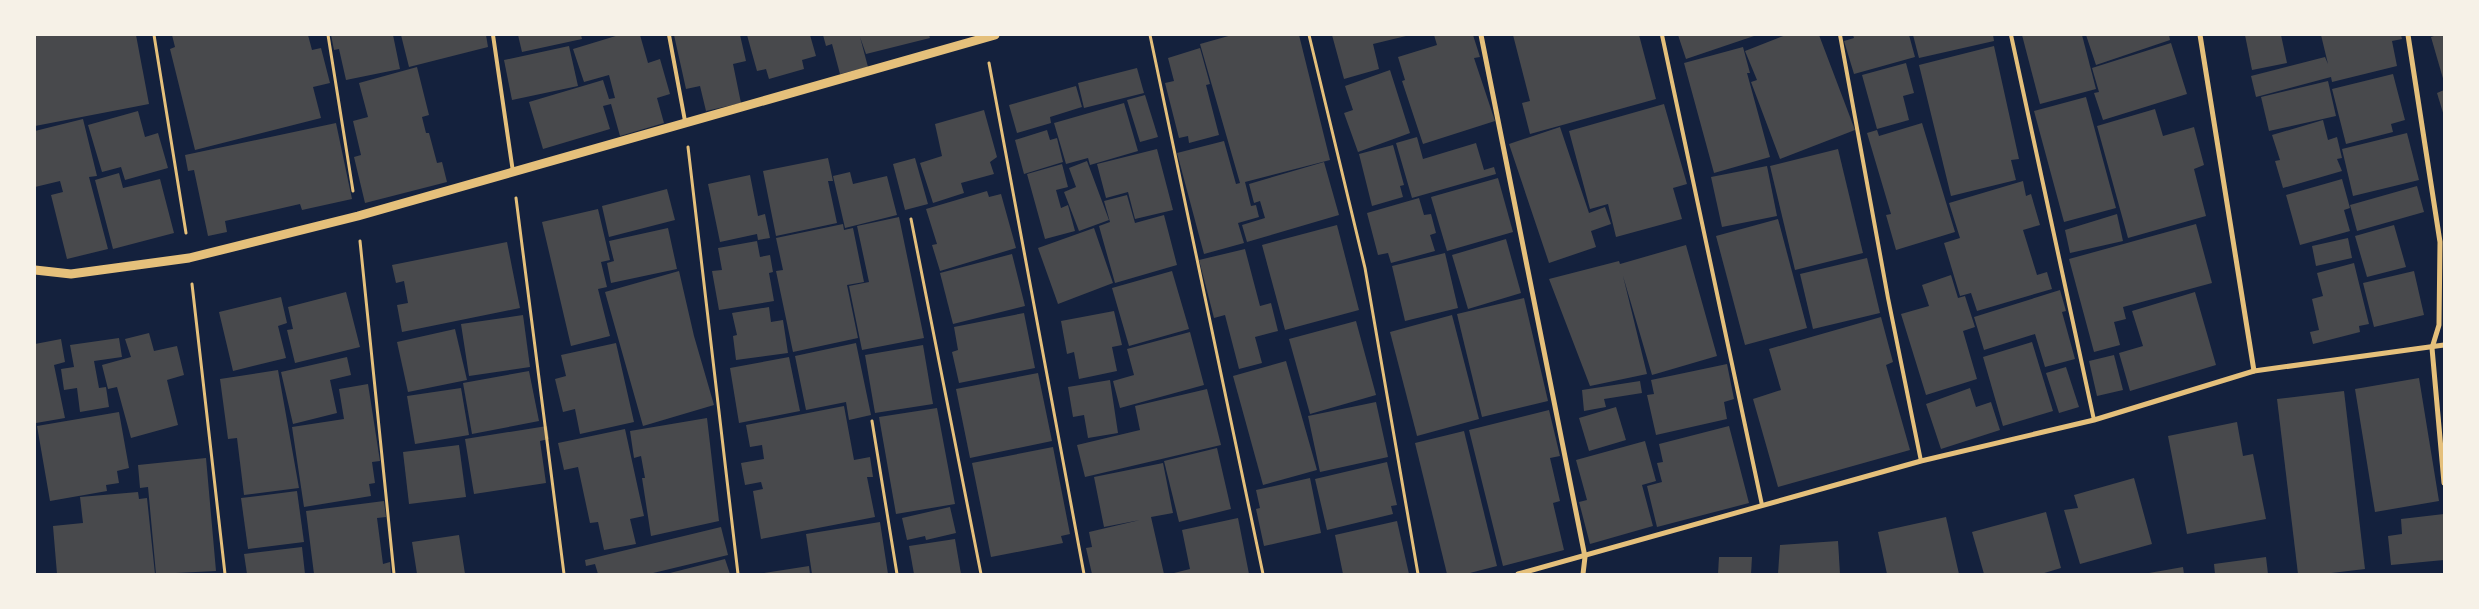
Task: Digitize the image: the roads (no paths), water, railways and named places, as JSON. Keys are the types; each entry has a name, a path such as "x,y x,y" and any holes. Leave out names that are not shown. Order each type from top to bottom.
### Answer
{"street":[{"path":"35,270 71,274 189,258 358,216 984,36 995,35"},
{"path":"1481,35 1585,557 1583,574"},
{"path":"2200,35 2254,371"},
{"path":"2408,35 2440,242 2439,325 2432,348 2444,482"},
{"path":"1518,574 1585,557 1921,461 2094,420 2254,371 2444,345"}],"lane":[{"path":"493,35 513,172"},
{"path":"669,35 685,121"},
{"path":"1662,35 1762,505"},
{"path":"1840,35 1888,298 1921,461"},
{"path":"2011,35 2094,420"}]}
